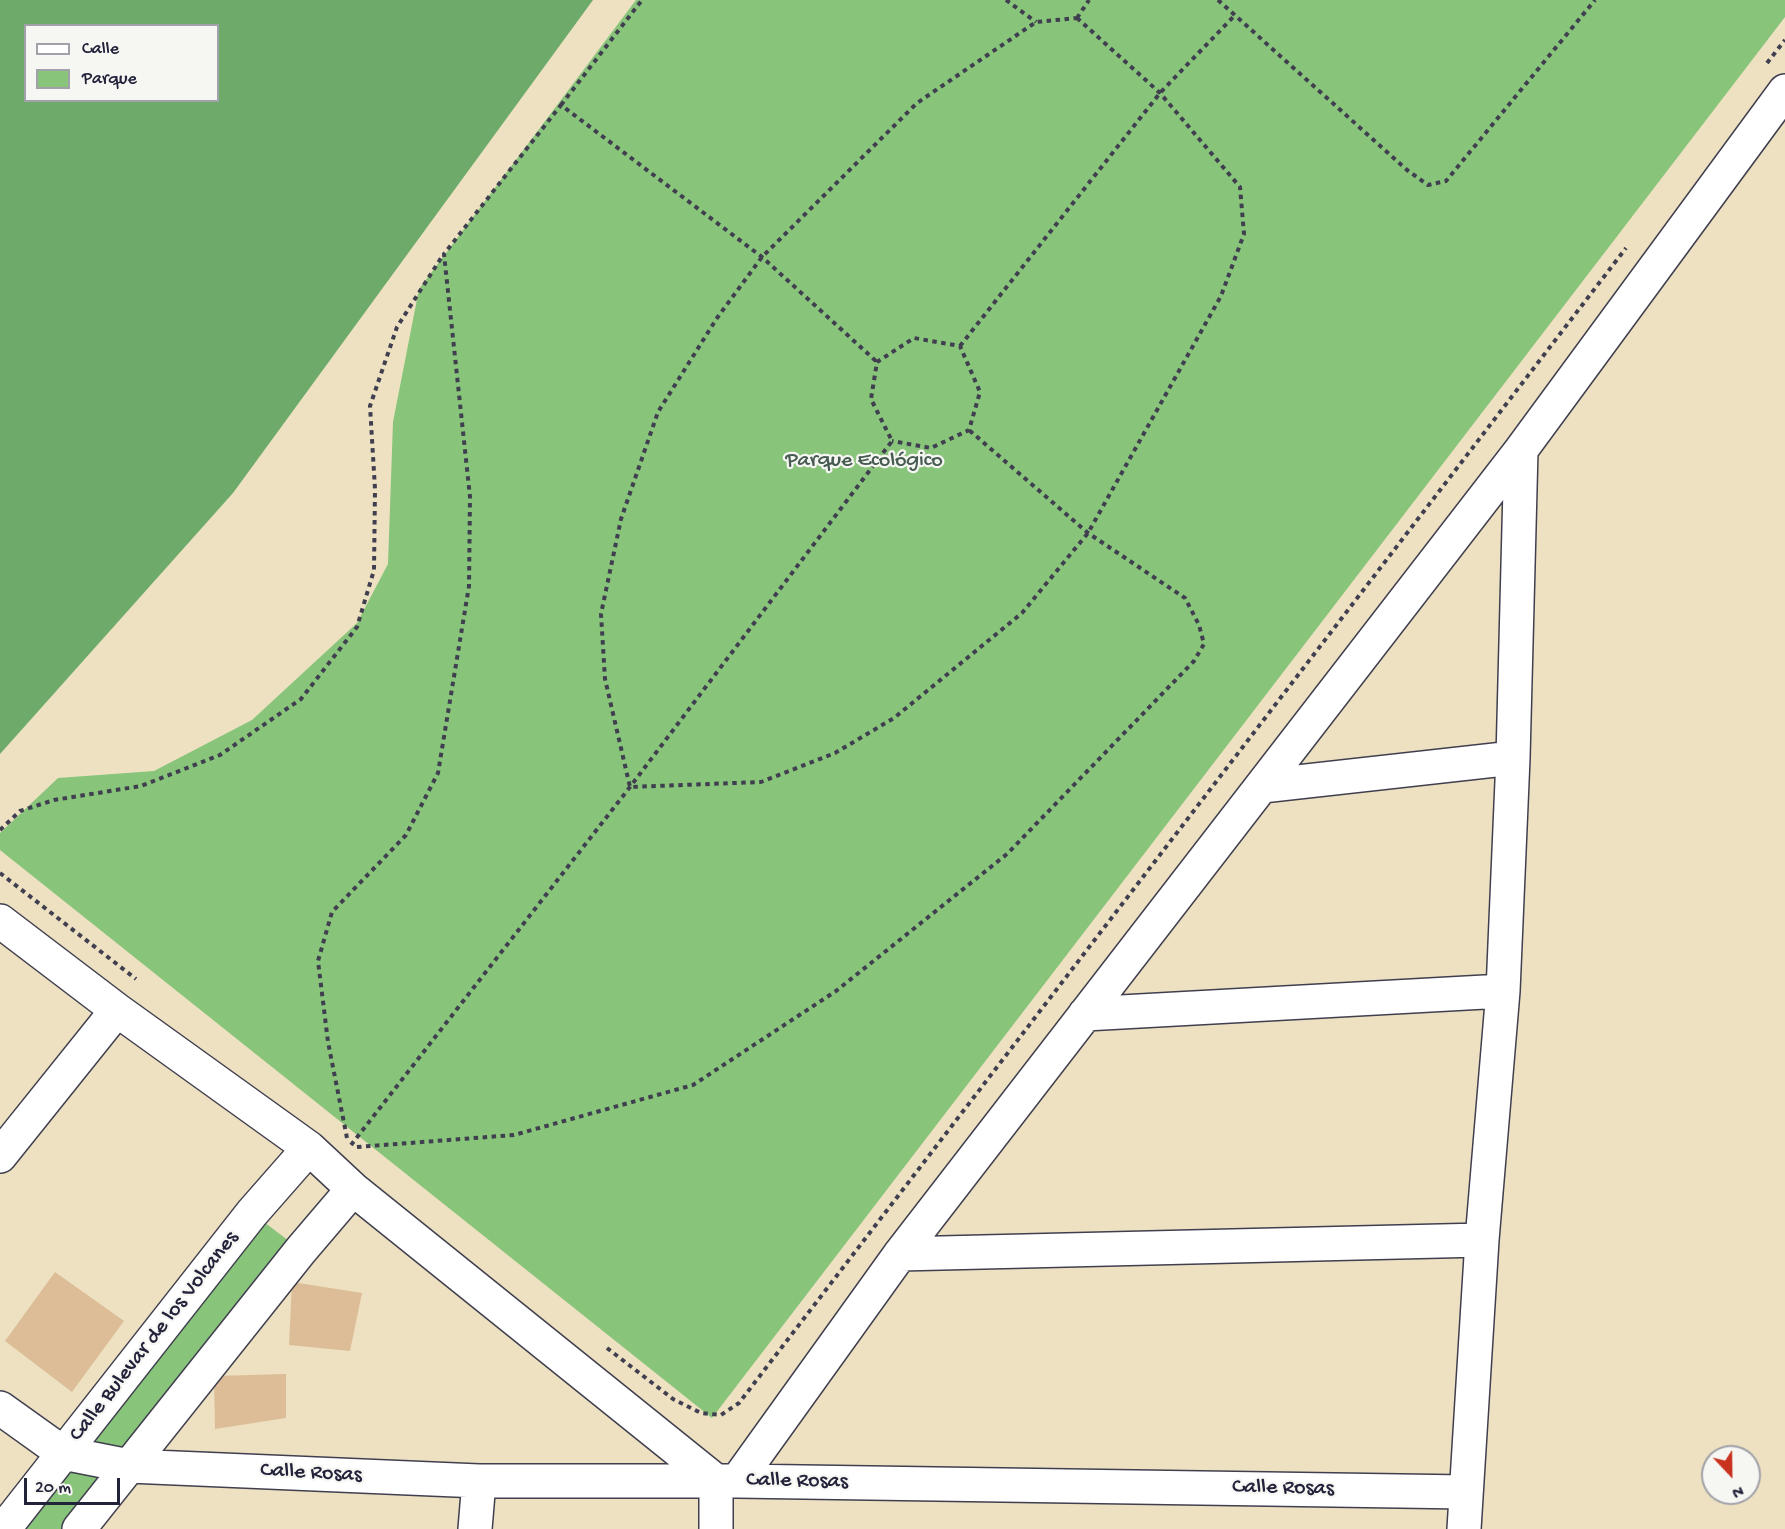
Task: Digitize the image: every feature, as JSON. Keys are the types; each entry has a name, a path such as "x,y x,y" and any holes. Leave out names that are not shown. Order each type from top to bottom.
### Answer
{"street":[{"path":"716,1529 727,1481 1521,450 1774,80"},
{"path":"1464,1529 1482,1240 1503,991 1513,758 1521,450"},
{"path":"1262,786 1513,758"},
{"path":"0,921 117,1010 309,1148 353,1189 727,1481"},
{"path":"1085,1014 1503,991"},
{"path":"0,1156 117,1010"},
{"name":"Calle Bulevar de los Volcanes","path":"4,1529 252,1213 309,1148"},
{"path":"79,1529 301,1250 353,1189"},
{"path":"900,1254 1482,1240"},
{"path":"0,1408 63,1453"},
{"name":"Calle Rosas","path":"63,1453 129,1466 479,1481 727,1481 1466,1492"},
{"path":"475,1529 479,1481"}],"path":[{"path":"0,830 20,812 54,800 141,786 220,754 301,699 357,627 374,570 375,489 370,406 397,327 444,254 642,0"},
{"path":"1006,0 1036,22"},
{"path":"1077,18 1089,0"},
{"path":"1218,0 1398,162 1428,185 1446,180 1594,0"},
{"path":"960,346 1160,93 1235,15"},
{"path":"1077,18 1160,93 1240,187 1244,234 1221,296 1088,533 1022,613 894,718 835,753 761,782 630,787 605,679 601,614 621,519 658,412 717,318 762,257 917,103 1036,22 1077,18"},
{"path":"1774,80 1785,40"},
{"path":"561,105 762,257 877,362"},
{"path":"599,1341 673,1399 701,1413 721,1415 739,1403 1632,239"},
{"path":"358,1155 349,1148 328,1042 318,961 332,912 406,835 438,773 470,586 470,497 444,254"},
{"path":"892,441 871,399 877,362 914,338 960,346"},
{"path":"892,441 931,448 969,430 980,392 960,346"},
{"path":"349,1148 514,1135 693,1085 836,991 1007,854 1194,661 1204,644 1199,625 1185,598 1088,533 969,430"},
{"path":"349,1148 630,787 892,441"}],"green space":[{"path":"0,0 593,0 233,493 0,754"},
{"name":"Parque Ecológico","path":"636,0 1785,0 1785,17 712,1418 0,850 0,833 58,778 154,771 252,720 357,623 388,564 393,422 419,289"},
{"path":"252,1213 301,1250 79,1529 4,1529"}],"building":[{"path":"55,1272 124,1321 72,1392 5,1341"},
{"path":"292,1282 362,1293 350,1351 289,1345"},
{"path":"286,1374 286,1418 215,1429 214,1376"}]}
